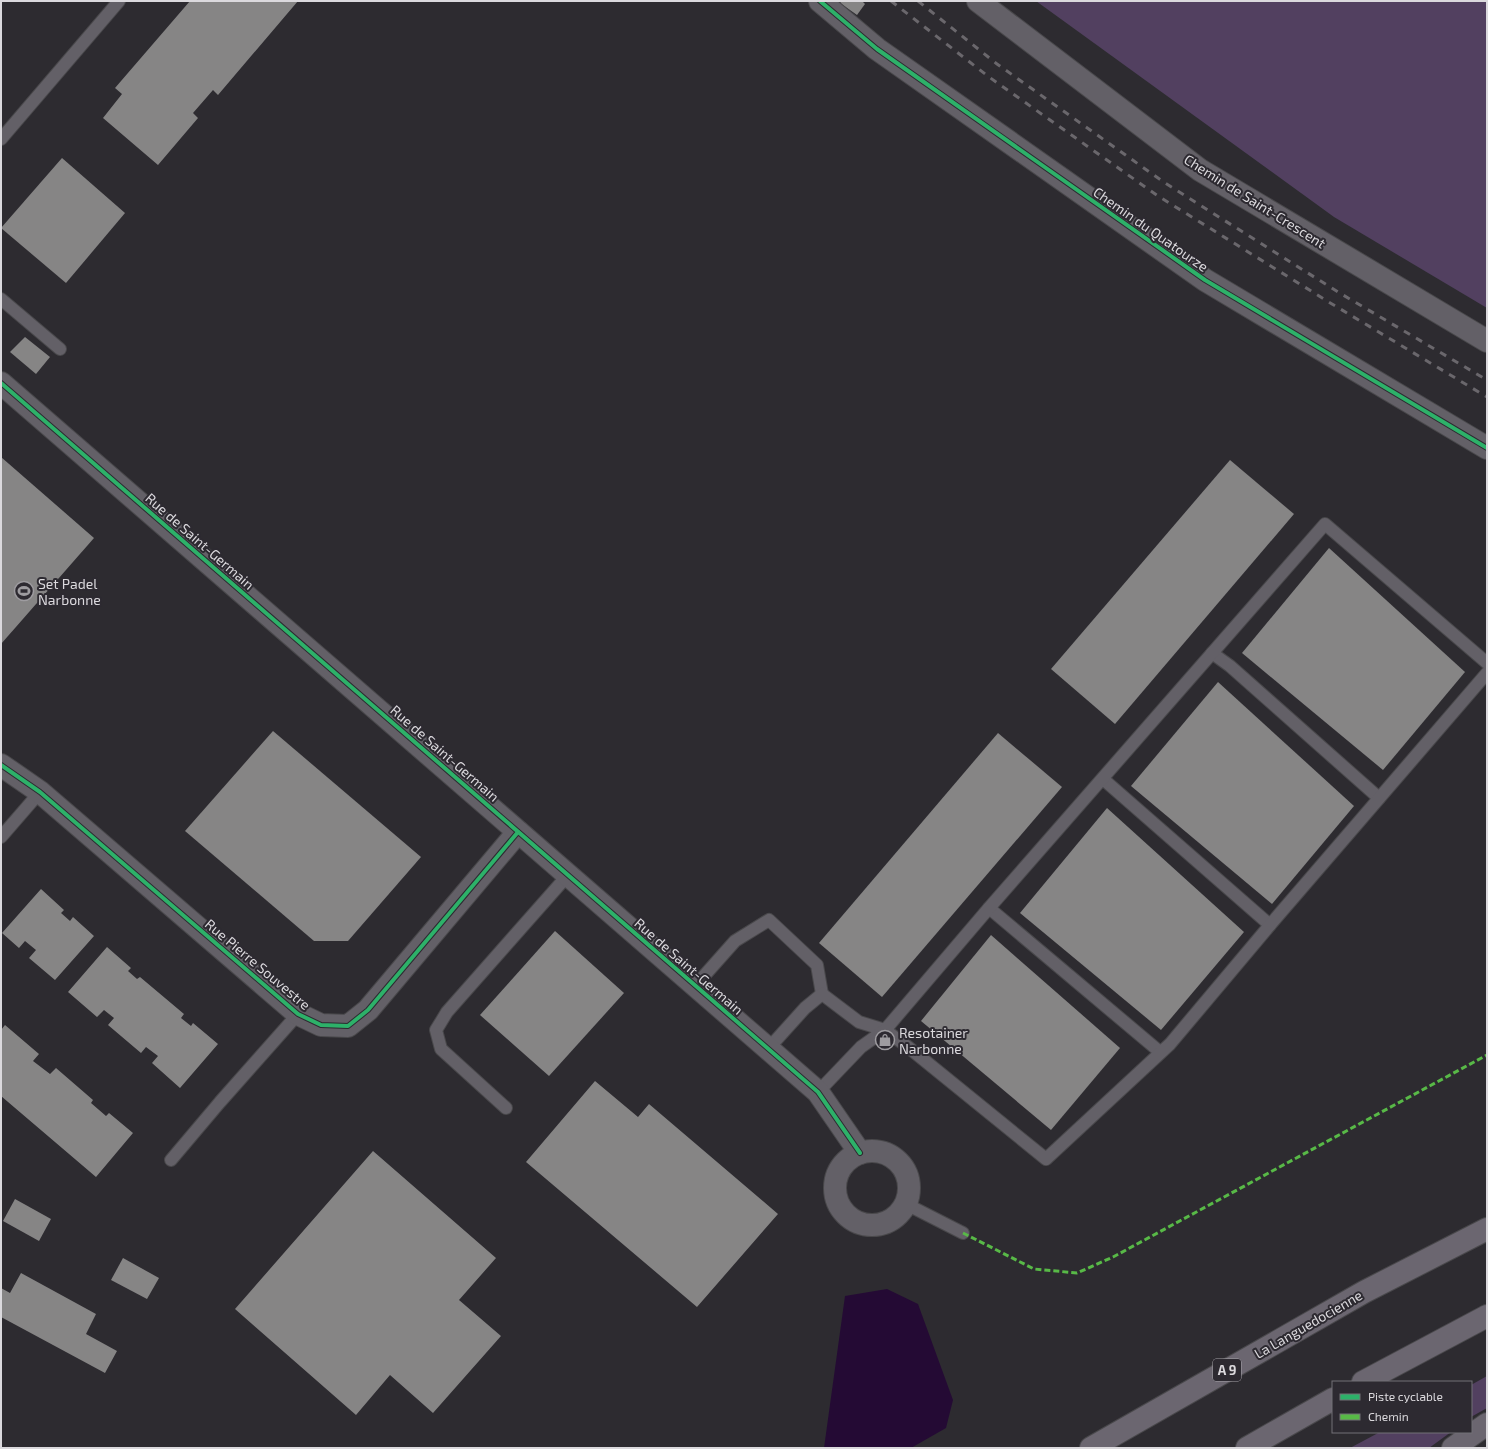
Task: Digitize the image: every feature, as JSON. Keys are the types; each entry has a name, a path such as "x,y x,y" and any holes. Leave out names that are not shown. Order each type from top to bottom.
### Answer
{"highway":[{"name":"La Languedocienne","path":"1091,1448 1364,1292 1487,1229"},
{"path":"1365,1381 1487,1316"},
{"path":"1247,1448 1332,1400"},
{"path":"1453,1448 1487,1424"}],"street":[{"name":"Chemin du Quatourze","path":"820,1 877,49 1205,280 1487,448"},
{"name":"Chemin de Saint-Crescent","path":"978,1 1200,170 1487,341"},
{"name":"Rue de Saint-Germain","path":"1,383 818,1092 860,1153"},
{"name":"Rue Pierre Souvestre","path":"1,765 40,792 298,1014 321,1025 348,1026 368,1010 518,832"},
{"path":"873,1151 885,1153 896,1159 904,1168 909,1180 910,1192 906,1204 899,1214 889,1221 877,1225 865,1224 854,1220 844,1212 838,1202 835,1190 836,1178 841,1167 849,1158 860,1153 873,1151"}],"lane":[{"path":"1,138 119,1"},
{"path":"1,299 60,349"},
{"path":"818,1092 861,1047 885,1030 989,908 1325,524 1487,664"},
{"path":"1212,653 1230,666 1380,798"},
{"path":"695,986 735,941 769,920 817,965 822,994 859,1022 885,1030 1046,1159 1170,1044 1270,925 1487,674"},
{"path":"1103,779 1270,925"},
{"path":"1,837 40,792"},
{"path":"506,1108 441,1049 436,1030 447,1012 568,875"},
{"path":"989,908 1160,1052"},
{"path":"768,1049 805,1008 822,994"},
{"path":"171,1160 298,1014"},
{"path":"906,1204 963,1233"}],"shaded area":[{"path":"1036,1 1487,1 1487,308 1334,217"},
{"path":"887,1289 918,1304 953,1400 946,1428 911,1448 824,1448 845,1296"},
{"path":"1487,1376 1487,1408 1472,1416 1472,1384"},
{"path":"1378,1433 1450,1433 1429,1448 1350,1448"}],"building":[{"path":"190,1 298,1 218,95 213,90 193,113 198,118 158,165 103,118 122,94 115,88"},
{"path":"842,1 862,1 865,4 857,15 840,3"},
{"path":"62,158 125,213 66,283 1,228"},
{"path":"25,337 50,357 36,374 10,352"},
{"name":"Set Padel Narbonne","path":"1,457 94,538 1,644"},
{"path":"1230,460 1294,514 1115,724 1051,669"},
{"path":"1329,548 1465,672 1383,770 1242,653"},
{"path":"1218,682 1354,806 1272,904 1131,786"},
{"path":"273,731 421,857 348,941 314,941 185,831"},
{"path":"998,733 1062,787 882,997 819,943"},
{"path":"1107,808 1244,932 1161,1030 1020,913"},
{"path":"41,889 64,910 61,913 70,921 73,917 94,936 55,980 29,958 36,950 25,941 19,948 2,933"},
{"path":"555,931 624,993 549,1076 480,1015"},
{"path":"991,935 1120,1048 1051,1130 921,1021"},
{"path":"107,947 131,968 128,971 137,979 140,977 184,1014 181,1018 191,1026 193,1023 218,1044 180,1088 152,1063 158,1056 146,1047 141,1053 108,1025 114,1018 104,1010 97,1017 68,992"},
{"path":"5,1025 39,1054 33,1061 50,1074 56,1068 93,1100 91,1103 106,1116 109,1113 133,1133 96,1177 1,1096 1,1030"},
{"path":"595,1081 638,1117 649,1104 778,1214 697,1307 526,1162"},
{"path":"373,1151 496,1258 459,1300 501,1336 433,1413 390,1375 356,1415 235,1309"},
{"path":"15,1199 51,1219 39,1241 3,1221"},
{"path":"123,1258 159,1278 147,1299 111,1280"},
{"path":"21,1273 96,1314 86,1334 117,1351 105,1373 1,1317 1,1288 10,1293"}],"railway":[{"path":"891,1 989,77 1158,196 1332,304 1487,397"},
{"path":"918,1 997,64 1165,183 1338,292 1487,380"}],"marked path":[{"path":"963,1233 1034,1269 1077,1273 1113,1257 1487,1055"}],"cycle path":[{"path":"820,1 877,49 1205,280 1487,448"},
{"path":"1,383 818,1092 860,1153"},
{"path":"1,765 40,792 298,1014 321,1025 348,1026 368,1010 518,832"}],"place":[{"name":"Set Padel Narbonne","path":"24,591"},
{"name":"Resotainer Narbonne","path":"885,1040"}]}
